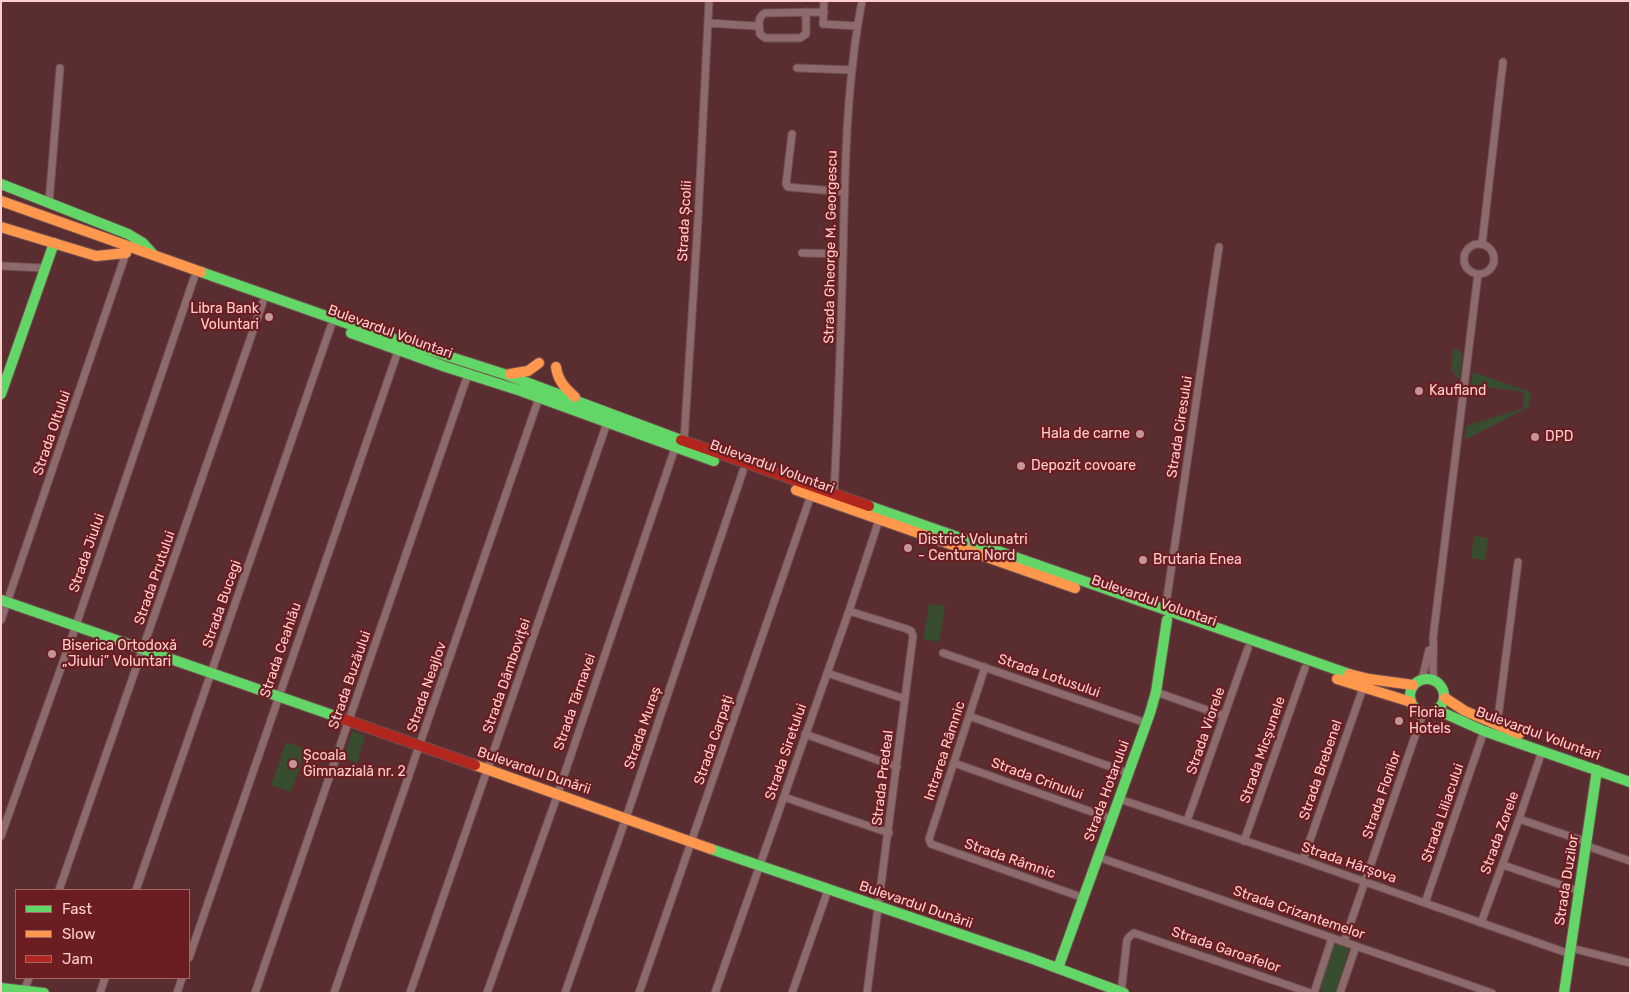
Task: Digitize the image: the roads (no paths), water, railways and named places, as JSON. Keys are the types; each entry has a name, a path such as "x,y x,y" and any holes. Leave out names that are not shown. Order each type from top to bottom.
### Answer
{"main road":[{"path":"1,184 128,234 143,243 155,256"},
{"path":"1,201 127,250"},
{"path":"1,209 127,250"},
{"path":"1,227 96,256 106,256 127,250"},
{"path":"1,394 54,243"},
{"name":"Bulevardul Voluntari","path":"127,250 155,256 383,336 507,375 540,393 607,423 879,520 1339,672 1369,679 1417,682 1430,678 1442,687 1444,698 1465,711 1497,726 1630,774"},
{"name":"Bulevardul Voluntari","path":"127,250 194,278 398,351 468,374 582,403 684,441 992,548 1248,648 1363,688 1411,702 1413,707 1423,713"},
{"path":"507,375 528,371 539,362"},
{"path":"556,367 556,374 560,383 582,403"},
{"name":"Bulevardul Dunării","path":"4,601 759,866 1058,968 1122,992"},
{"name":"Strada Hotarului","path":"1058,968 1156,692 1166,615"},
{"path":"1411,702 1410,693 1417,682"},
{"path":"1423,713 1437,710 1441,707 1444,698"},
{"name":"Bulevardul Voluntari","path":"1437,710 1484,731 1630,782"},
{"name":"Strada Duzilor","path":"1564,993 1597,770"},
{"path":"1,988 44,993"}],"street":[{"name":"Strada Școlii","path":"684,441 709,1"},
{"path":"824,1 823,24 857,26"},
{"name":"Strada Gheorge M. Georgescu","path":"834,494 841,354 847,126 857,26 862,1"},
{"path":"806,12 806,34 804,37 766,38 760,34 759,20 760,16 765,13 806,12 824,12"},
{"path":"708,23 756,26"},
{"path":"1482,244 1503,62"},
{"path":"49,203 60,68"},
{"path":"797,68 852,70"},
{"path":"792,134 786,184 788,187 845,192"},
{"path":"1482,244 1490,248 1494,260 1487,272 1478,274 1466,267 1464,257 1470,247 1482,244"},
{"name":"Strada Ciresului","path":"1166,615 1220,247"},
{"name":"Strada Oltului","path":"1,620 4,601 127,250"},
{"path":"802,253 843,254"},
{"path":"1,266 45,268"},
{"path":"1434,680 1432,664 1433,638 1478,274"},
{"name":"Strada Jiului","path":"1,836 76,626 194,278"},
{"name":"Strada Prutului","path":"59,889 144,650 263,302"},
{"name":"Strada Bucegi","path":"136,889 331,326"},
{"name":"Strada Ceahlău","path":"190,955 398,351"},
{"name":"Strada Buzăului","path":"255,993 468,374"},
{"name":"Strada Neajlov","path":"334,993 540,393"},
{"name":"Strada Dâmboviței","path":"410,993 607,423"},
{"name":"Strada Târnavei","path":"487,993 558,794 675,448"},
{"name":"Strada Mureș","path":"565,993 743,471"},
{"name":"Strada Carpați","path":"639,993 811,495"},
{"name":"Strada Siretului","path":"716,993 879,520"},
{"path":"1497,726 1518,562"},
{"name":"Strada Predeal","path":"849,611 907,629 913,636 867,993"},
{"path":"1417,682 1426,665 1433,638"},
{"name":"Strada Viorele","path":"1187,822 1248,648"},
{"name":"Strada Lotusului","path":"943,653 1146,723"},
{"name":"Intrarea Râmnic","path":"929,842 985,667"},
{"name":"Strada Micșunele","path":"1244,841 1305,668"},
{"path":"827,673 905,699"},
{"name":"Strada Brebenel","path":"1303,860 1363,688"},
{"path":"1156,692 1224,716"},
{"name":"Strada Florilor","path":"1344,942 1423,713"},
{"path":"969,716 1128,773"},
{"name":"Strada Liliacului","path":"1425,903 1484,731"},
{"path":"805,734 897,767"},
{"name":"Strada Zorele","path":"1481,923 1542,751"},
{"name":"Strada Crinului","path":"954,763 1112,819"},
{"path":"784,797 888,833"},
{"name":"Strada Hârșova","path":"1119,799 1303,860 1481,923 1570,951 1630,963"},
{"path":"1519,819 1630,862"},
{"name":"Strada Râmnic","path":"929,842 1084,898"},
{"name":"Strada Crizantemelor","path":"1098,857 1492,993"},
{"path":"1502,865 1580,891"},
{"path":"792,993 828,890"},
{"name":"Strada Garoafelor","path":"1122,992 1128,940 1132,934 1138,934 1313,993"},
{"path":"1313,993 1332,938"},
{"path":"1340,993 1356,946"},
{"path":"24,991 29,979"},
{"path":"100,993 105,979"},
{"path":"177,993 182,979"}],"place":[{"name":"Libra Bank Voluntari","path":"269,317"},
{"name":"Kaufland","path":"1419,391"},
{"name":"Hala de carne","path":"1140,434"},
{"name":"DPD","path":"1535,437"},
{"name":"Depozit covoare","path":"1021,466"},
{"name":"District Volunatri - Centura Nord","path":"908,548"},
{"name":"Brutaria Enea","path":"1143,560"},
{"name":"Biserica Ortodoxă „Jiului” Voluntari","path":"52,654"},
{"name":"Floria Hotels","path":"1399,721"},
{"name":"Școala Gimnazială nr. 2","path":"293,764"}]}
